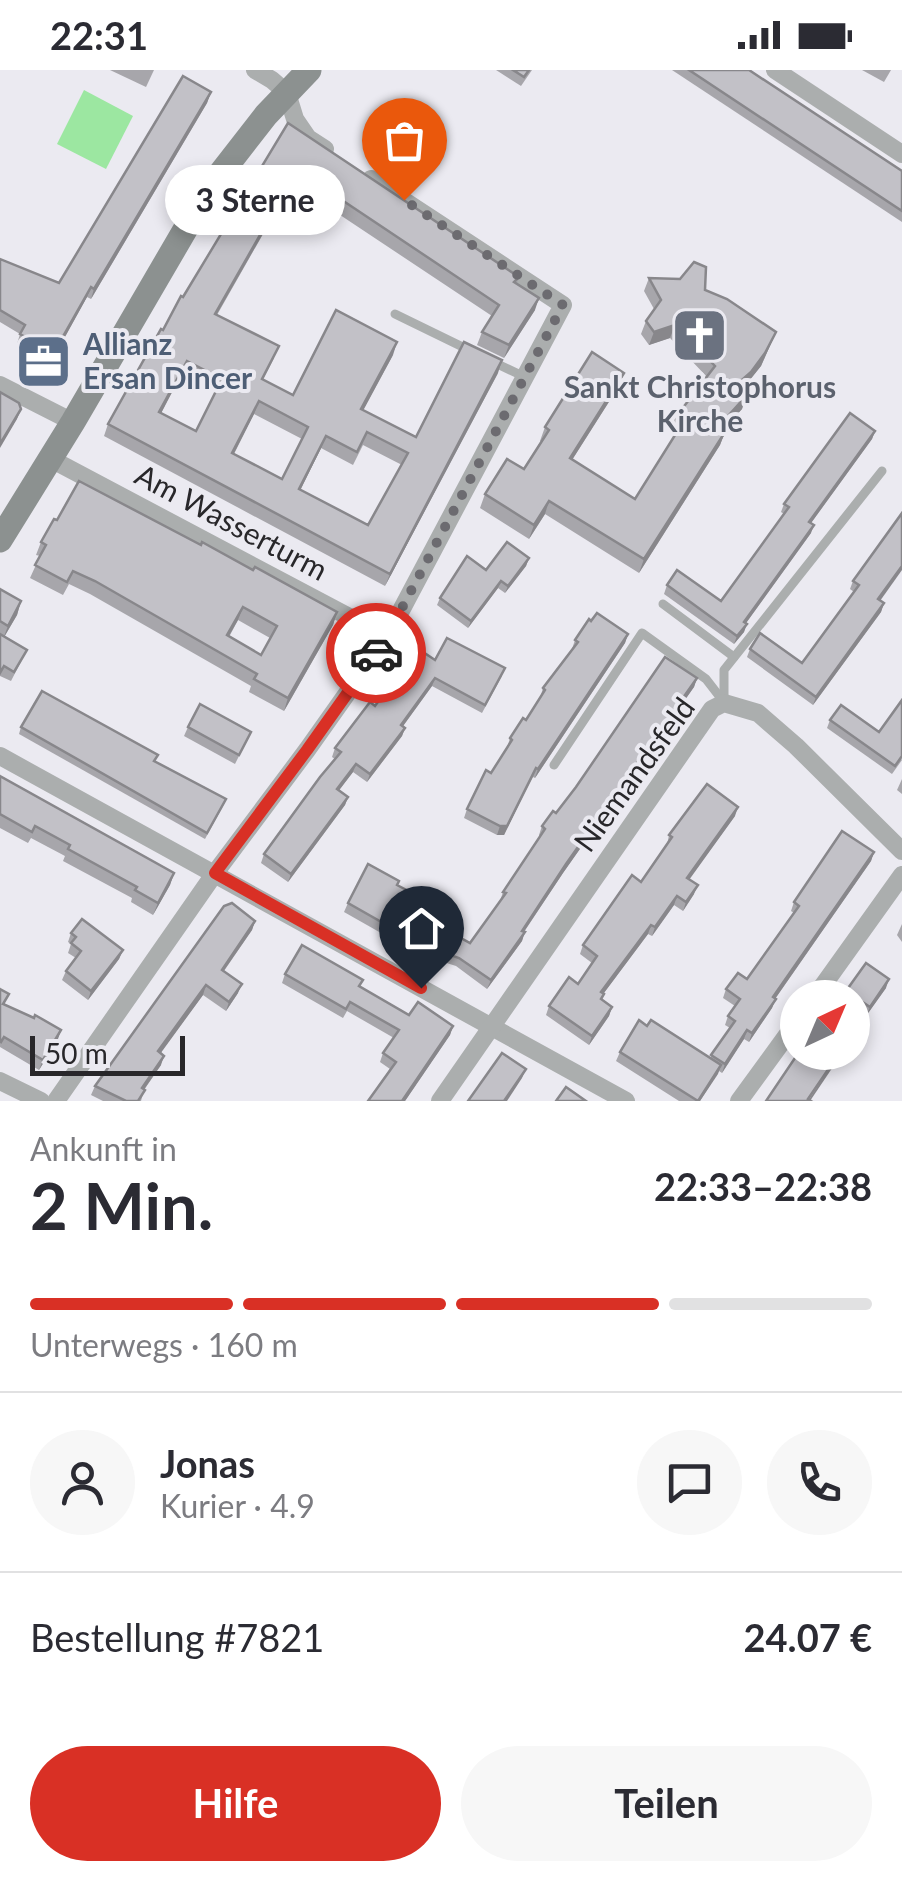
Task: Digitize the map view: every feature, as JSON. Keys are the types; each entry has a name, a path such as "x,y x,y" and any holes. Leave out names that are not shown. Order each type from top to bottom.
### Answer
{"street":[{"path":"56,1101 386,638 563,305 308,138 295,119 288,94 255,70"},
{"path":"0,540 210,186 266,115 309,70"},
{"path":"774,70 902,154"},
{"path":"0,385 73,422"},
{"name":"Am Wasserturm","path":"49,458 386,638"},
{"path":"724,703 758,713 902,851"},
{"name":"Niemandsfeld","path":"440,1101 712,709 724,703"},
{"path":"0,756 626,1101"},
{"path":"827,980 902,875"},
{"path":"739,1101 780,1045"},
{"path":"0,1081 41,1101"}],"lane":[{"path":"395,314 525,377"},
{"path":"724,703 724,670 882,471"},
{"path":"663,604 734,657"},
{"name":"Niemandsfeld","path":"554,765 642,633 706,679 724,703"}],"green space":[{"path":"84,90 133,116 106,169 57,144"}],"building":[{"path":"689,70 749,70 902,171 902,211"},
{"path":"183,76 211,92 94,289 91,287 53,354 46,356 24,344 27,338 20,334 25,325 0,310 0,259 59,283"},
{"path":"288,123 519,277 514,282 539,298 509,345 482,332 499,305 297,170 215,314 279,346 262,379 293,395 336,310 397,342 361,409 416,437 464,342 502,360 390,574 108,424","holes":["187,361 222,379 196,431 159,412","259,401 308,427 282,479 232,453","367,432 408,453 368,525 299,489 326,436 357,452"]},
{"path":"694,262 706,267 705,290 727,299 776,332 751,372 736,385 746,396 718,427 725,432 644,559 549,501 534,525 485,494 507,459 524,469 592,352 624,373 570,458 635,499 682,424 675,418 715,366 675,325 654,332 646,321 661,300 649,278 680,279"},
{"path":"0,392 19,403 21,409 0,444"},
{"path":"850,413 875,431 809,522 814,525 737,636 667,585 677,570 721,601"},
{"path":"79,481 337,612 288,698 254,679 257,674 95,581 73,571 67,582 35,565 46,545 41,542 54,519 57,520","holes":["243,607 277,626 261,655 227,635"]},
{"path":"902,513 902,566 878,599 884,603 816,697 750,649 760,633 802,663 859,585 853,581"},
{"path":"507,542 529,558 508,586 501,581 471,621 440,598 467,556 486,570"},
{"path":"0,589 21,601 8,626 0,621"},
{"path":"597,613 628,634 536,768 507,826 467,809 486,770 491,773 523,718 526,720 543,688"},
{"path":"0,634 27,650 14,672 4,666 0,673"},
{"path":"447,638 505,668 485,705 435,678 401,725 405,728 370,774 356,764 337,789 348,797 291,874 264,854 341,752 335,748 370,702 375,706 417,648 435,660"},
{"path":"665,657 697,678 566,864 491,980 459,958 422,945 348,903 368,864 399,881 397,885 441,908 434,923 470,943 506,893 503,892 545,829 542,826 576,787"},
{"path":"42,691 158,755 154,761 226,799 207,833 21,727"},
{"path":"902,700 902,756 895,766 830,720 841,705 879,732"},
{"path":"200,704 251,732 239,755 188,727"},
{"path":"0,776 174,873 158,903 68,849 70,845 35,826 32,832 0,814"},
{"path":"707,784 738,807 687,878 698,885 686,902 677,896 601,992 601,999 612,1007 592,1036 549,1006 569,977 578,984 597,956 583,945 632,875 641,882 672,837 669,835"},
{"path":"842,831 874,852 785,980 780,980 773,997 776,999 752,1033 747,1030 725,1064 711,1055 735,1021 728,1016 740,999 726,989 738,973 747,979 799,906 794,902"},
{"path":"232,903 255,921 222,970 242,984 229,1002 206,985 158,1051 164,1056 142,1088 145,1090 138,1101 126,1101 95,1086 224,906"},
{"path":"82,919 123,950 91,991 66,971 81,951 71,943 76,937 71,933"},
{"path":"302,945 363,980 359,986 409,1015 418,1002 453,1026 402,1101 368,1101 396,1062 383,1053 399,1030 350,1002 346,1009 285,974"},
{"path":"866,963 889,979 870,1007 870,980 854,980"},
{"path":"0,989 9,994 3,1004 34,1018 35,1015 61,1030 43,1060 4,1037 0,1041"},
{"path":"639,1020 647,1026 651,1020 721,1065 698,1101 620,1052"},
{"path":"502,1053 526,1069 504,1101 468,1101"},
{"path":"787,1070 828,1070 808,1099 811,1101 766,1101"},
{"path":"566,1087 586,1101 556,1101"}],"way so far":[{"path":"376,653 563,305 404,200"}],"place":[{"name":"3 Sterne","path":"404,200"},
{"name":"Sankt Christophorus Kirche","path":"700,336"},
{"name":"Allianz Ersan Dincer","path":"44,362"}],"route":[{"path":"376,653 215,873 421,988"}]}
